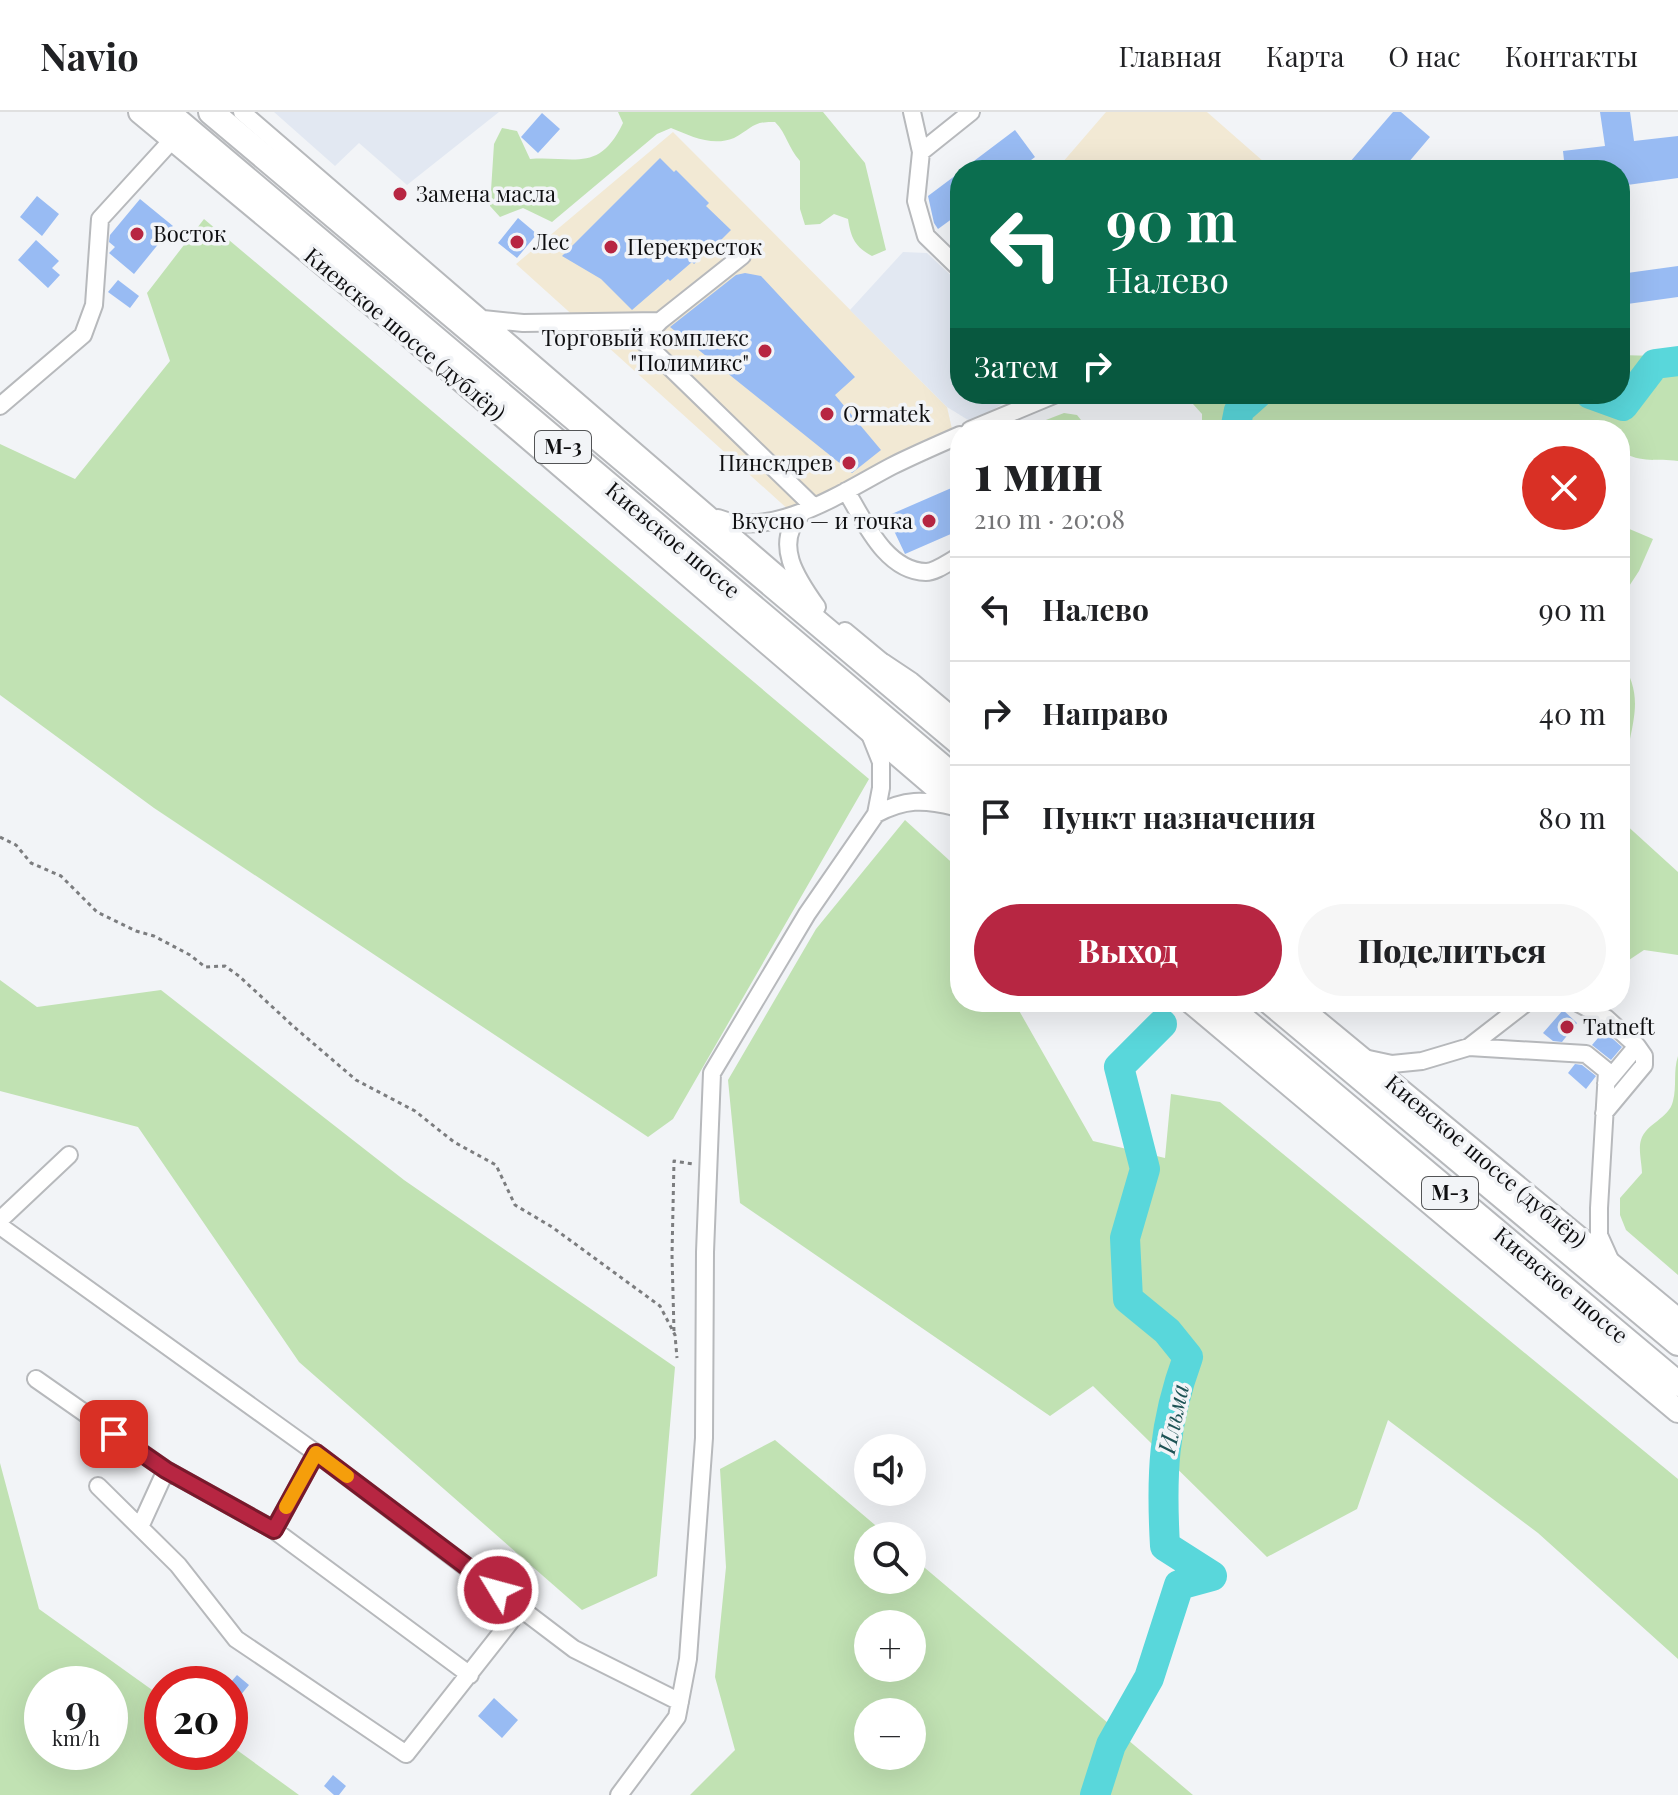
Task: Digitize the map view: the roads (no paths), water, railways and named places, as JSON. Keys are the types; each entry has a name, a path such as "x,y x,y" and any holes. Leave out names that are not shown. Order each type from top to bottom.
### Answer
{"highway":[{"name":"Киевское шоссе","path":"167,112 950,774"},
{"name":"Киевское шоссе","path":"211,112 807,608 950,734"},
{"name":"Киевское шоссе","path":"1235,1012 1678,1384"},
{"name":"Киевское шоссе","path":"1282,1012 1678,1343"}],"main road":[{"name":"Киевское шоссе (дублёр)","path":"140,112 405,332 950,800"},
{"path":"807,608 909,683 950,718"},
{"path":"1203,1012 1678,1411"},
{"name":"Киевское шоссе (дублёр)","path":"1305,1012 1678,1320"}],"street":[{"path":"242,112 709,514 807,608"},
{"path":"912,112 921,152 916,201 926,236 950,259"},
{"path":"921,152 971,112"},
{"path":"0,406 83,335 94,305 100,219 173,139"},
{"path":"742,256 660,321 642,340 808,510"},
{"path":"483,319 523,323 660,321"},
{"path":"997,420 1033,404"},
{"path":"807,608 787,546 793,522 808,510 950,441"},
{"path":"846,491 879,544 904,568 929,572 950,561"},
{"path":"709,514 725,520 750,523 808,510"},
{"path":"619,1795 677,1717 688,1659 704,1438 705,1252 712,1073 807,914 876,814 881,788 881,762 869,732"},
{"path":"876,814 899,802 931,801 950,806"},
{"path":"1469,1047 1514,1012"},
{"path":"1595,1012 1606,1018 1644,1056 1644,1065 1604,1113"},
{"path":"1606,1083 1637,1046"},
{"path":"1360,1057 1392,1064 1422,1061 1469,1047 1586,1054 1607,1071 1599,1235 1612,1265"},
{"path":"69,1155 0,1223 316,1453 574,1649 680,1702"},
{"path":"36,1379 166,1470 274,1530 470,1675"},
{"path":"274,1530 316,1453"},
{"path":"140,1527 166,1470"},
{"path":"98,1486 178,1565 236,1639 406,1754 521,1608"}],"waterway":[{"name":"Ильма","path":"1630,397 1655,364 1678,361"},
{"name":"Ильма","path":"1237,420 1239,410 1246,404"},
{"name":"Ильма","path":"1618,404 1625,404"},
{"name":"Ильма","path":"1095,1795 1111,1745 1149,1678 1179,1585 1212,1576 1165,1546 1163,1496 1166,1450 1173,1405 1188,1357 1167,1331 1128,1299 1125,1238 1145,1169 1119,1067 1162,1024"}],"place":[{"name":"Замена масла","path":"400,194"},
{"name":"Восток","path":"137,234"},
{"name":"Лес","path":"517,242"},
{"name":"Перекресток","path":"611,247"},
{"name":"Торговый комплекс \"Полимикс\"","path":"765,351"},
{"name":"Ormatek","path":"827,414"},
{"name":"Пинскдрев","path":"849,463"},
{"name":"Вкусно — и точка","path":"929,521"},
{"name":"Tatneft","path":"1567,1027"}]}
